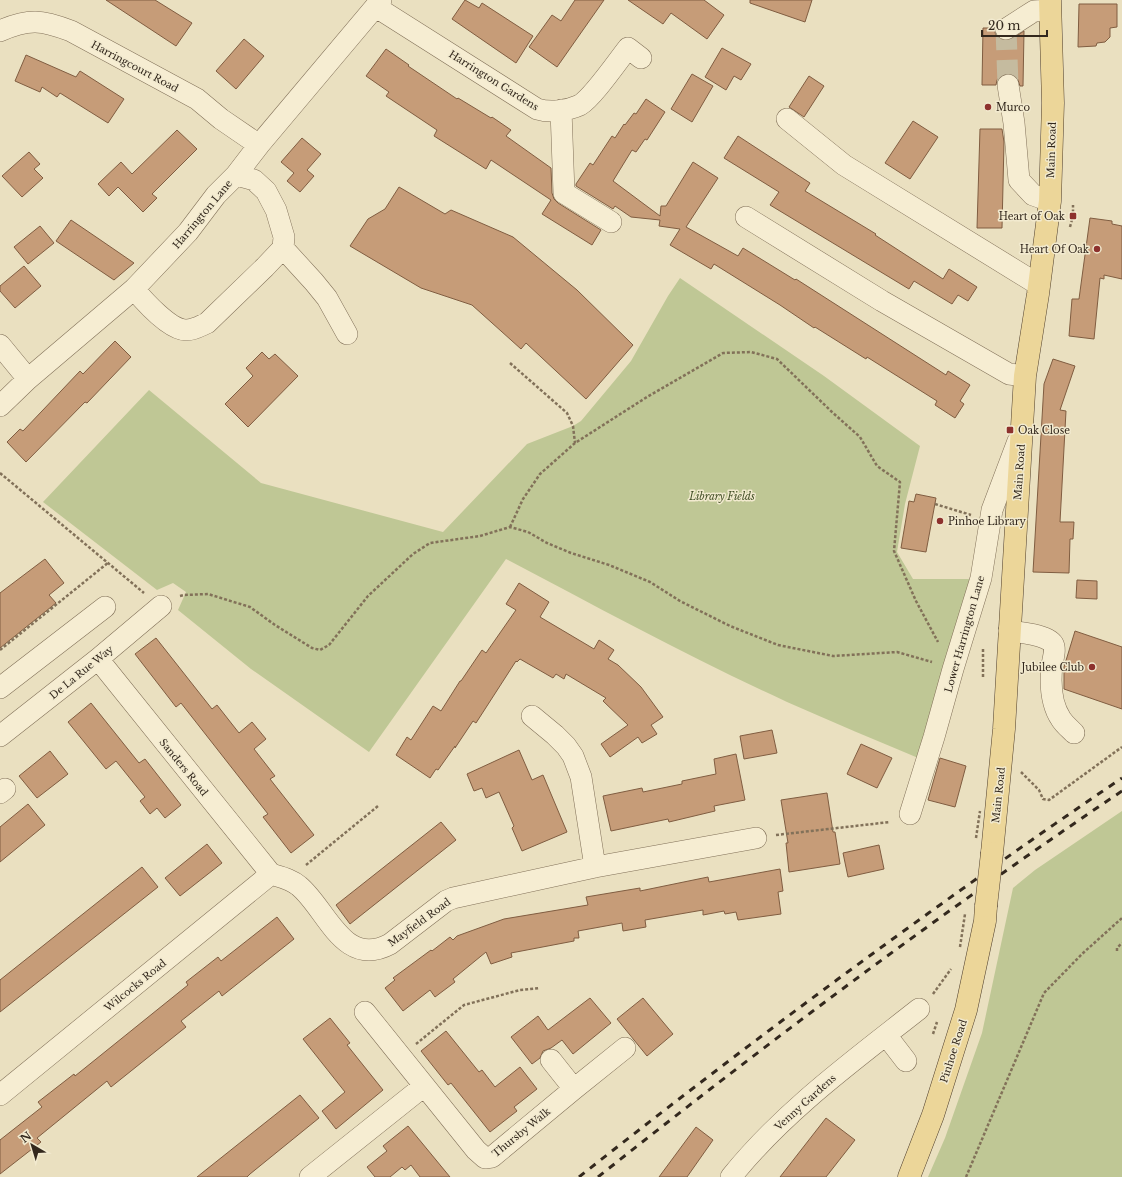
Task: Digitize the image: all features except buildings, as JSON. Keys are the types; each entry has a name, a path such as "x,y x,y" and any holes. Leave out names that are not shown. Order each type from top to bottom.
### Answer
{"main road":[{"name":"Main Road","path":"986,914 1004,729 1025,376 1050,201 1053,103 1050,5"},
{"name":"Pinhoe Road","path":"909,1177 933,1115 966,1010 986,914"}],"street":[{"name":"Harrington Gardens","path":"378,4 537,109 561,110 575,107 588,99 628,48 641,58"},
{"name":"Harrington Lane","path":"0,406 28,379 134,289 188,232 216,195 236,175 259,145 378,4"},
{"path":"1006,29 1034,10 1050,5"},
{"name":"Harringcourt Road","path":"0,30 26,22 39,22 51,23 71,31 197,99 221,119 259,145"},
{"path":"1008,86 1014,122 1018,180 1033,195 1050,201"},
{"path":"561,110 564,193 611,222"},
{"path":"787,119 844,165 1039,285"},
{"path":"134,289 144,301 174,326 185,330 196,328 207,323 283,248 284,236 276,210 266,191 254,180 236,175"},
{"path":"746,216 882,300 1009,374 1025,376"},
{"path":"283,248 314,282 326,298 347,334"},
{"path":"0,345 28,379"},
{"name":"Lower Harrington Lane","path":"910,814 981,578 992,510 1022,431"},
{"name":"De La Rue Way","path":"0,736 98,659 161,606"},
{"path":"0,688 105,607"},
{"path":"1009,631 1032,634 1053,643 1054,650 1051,676 1053,701 1061,719 1074,733"},
{"name":"Sanders Road","path":"98,659 279,877"},
{"path":"532,716 555,735 573,756 581,777 595,867"},
{"name":"Mayfield Road","path":"279,877 302,889 344,940 355,947 368,951 382,948 390,944 446,901 453,898 595,867 756,838"},
{"name":"Wilcocks Road","path":"0,1095 279,877"},
{"name":"Venny Gardens","path":"731,1177 750,1154 784,1119 833,1076 919,1009"},
{"name":"Thursby Walk","path":"365,1012 476,1150 485,1158 492,1157 625,1048"},
{"path":"886,1035 906,1061"},
{"path":"551,1060 574,1089"},
{"path":"310,1177 424,1086"}],"path":[{"path":"510,526 523,499 540,474 575,443 647,397 723,353 751,352 777,359 860,437 877,466 900,482 894,551 916,601 953,669"},
{"path":"510,363 567,413 573,426 575,443"},
{"path":"0,473 161,606 184,595 208,594 250,607 274,625 312,648 320,650 329,645 368,596 413,554 430,543 480,536 510,526 528,532 547,543 610,565 650,582 680,601 730,626 778,645 833,656 897,652 953,669"},
{"path":"935,504 981,519 990,520"},
{"path":"0,650 109,562"},
{"path":"1020,770 1039,790 1043,799 1049,800 1122,747"},
{"path":"279,877 378,806"},
{"path":"756,838 888,822 899,820 910,814"},
{"path":"966,1177 1044,993 1082,954 1122,918"},
{"path":"1117,951 1116,948 1122,943"},
{"path":"919,1009 924,1006 952,967"},
{"path":"400,1056 464,1005 520,990 540,988"}],"green space":[{"name":"Library Fields","path":"680,278 824,376 920,446 905,504 897,552 913,579 977,579 923,760 751,685 645,632 506,559 369,752 251,669 178,610 186,592 173,583 157,590 43,502 149,390 261,483 443,532 527,444 573,426 581,421 631,361"},
{"path":"1122,811 1122,1177 928,1177 945,1138 982,1033 1013,888 1035,870"}],"tunnel":[{"path":"1006,29 1008,85"}],"railway":[{"path":"579,1177 779,1023 915,923 1122,778"},
{"path":"598,1177 791,1027 856,979 988,883 1122,791"}],"place":[{"name":"Murco","path":"988,107"},
{"name":"Heart of Oak","path":"1073,216"},
{"name":"Heart Of Oak","path":"1097,249"},
{"name":"Oak Close","path":"1010,430"},
{"name":"Pinhoe Library","path":"940,521"},
{"name":"Jubilee Club","path":"1092,667"}]}
